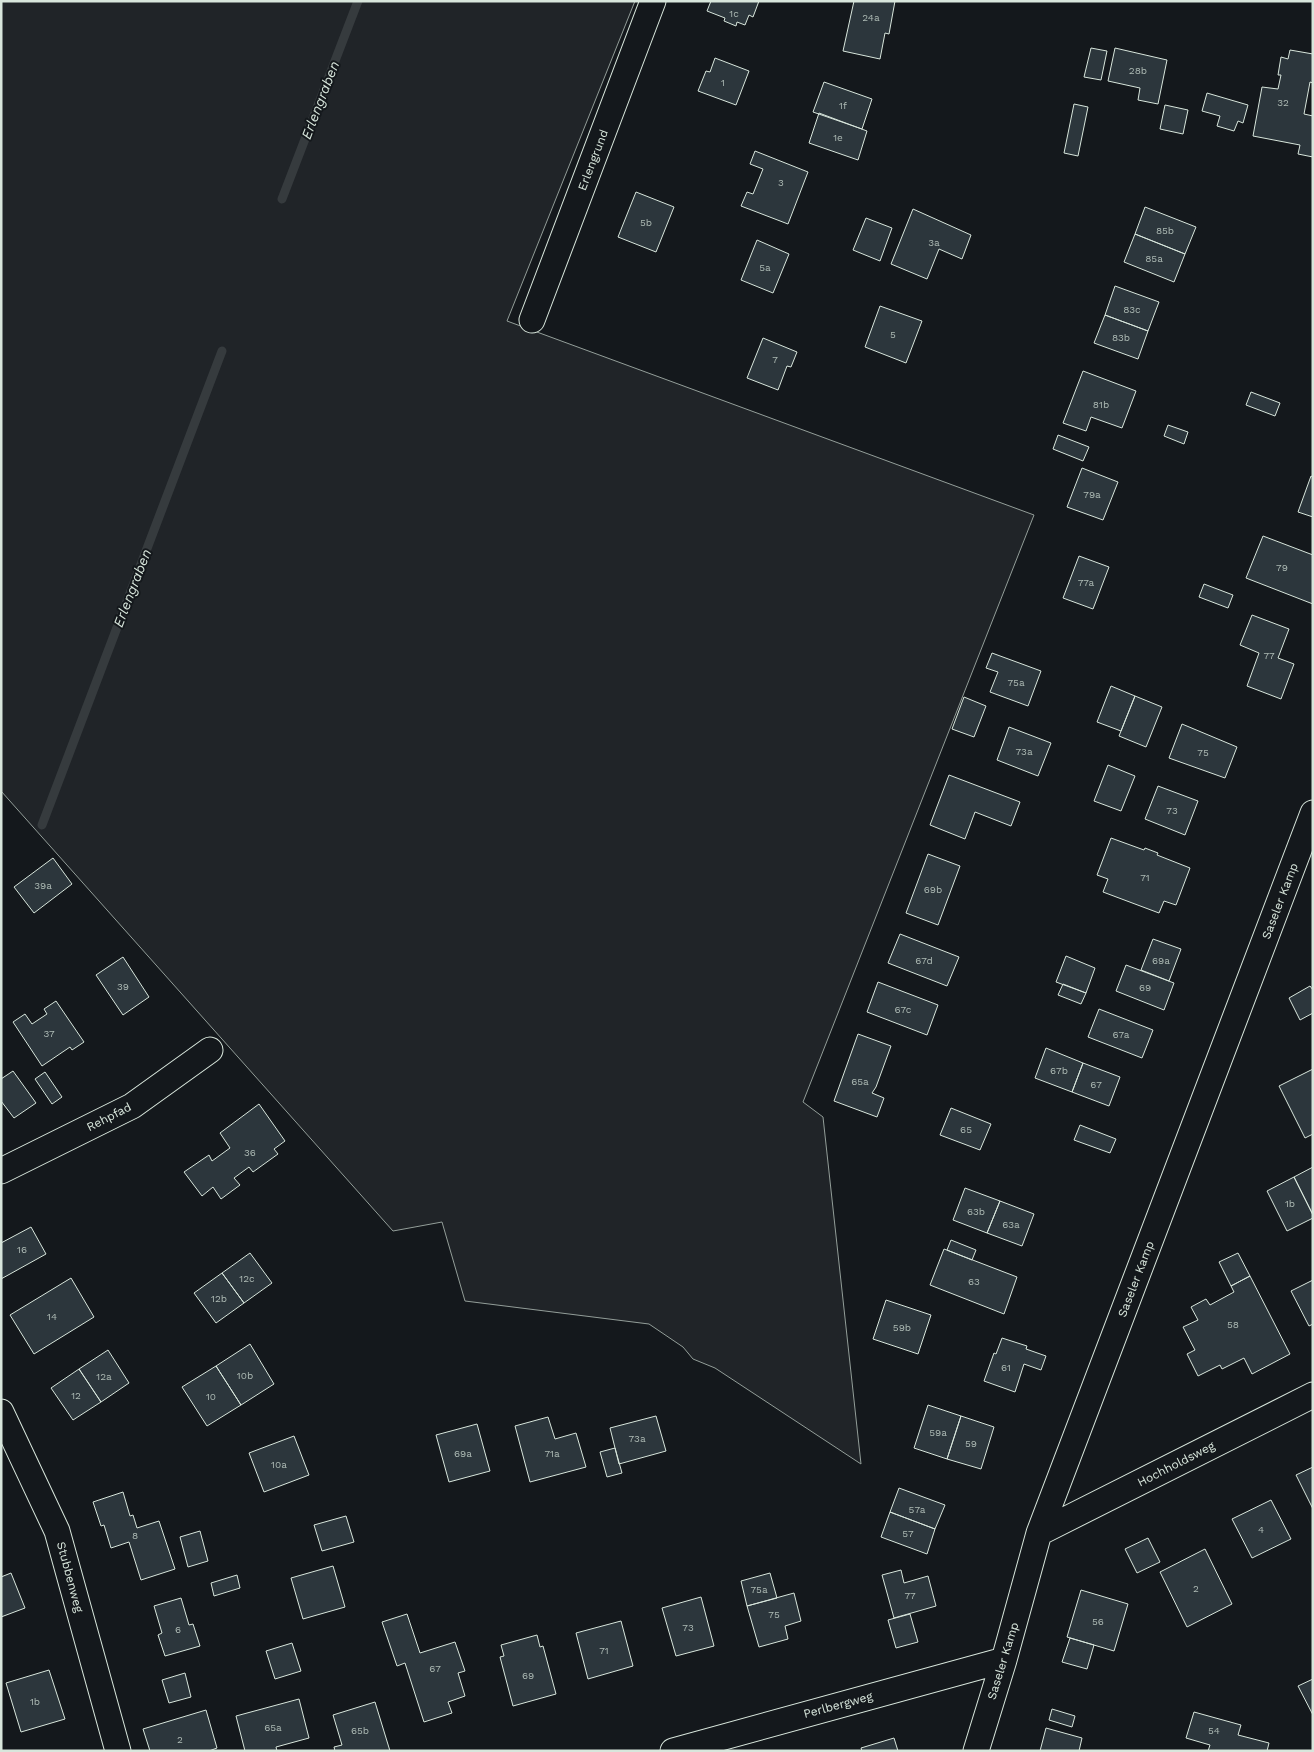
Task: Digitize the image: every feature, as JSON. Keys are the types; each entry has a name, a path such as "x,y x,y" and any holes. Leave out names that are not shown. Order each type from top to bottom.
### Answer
{"street":[{"name":"Erlengrund","path":"532,320 653,1"},
{"name":"Saseler Kamp","path":"976,1751 1004,1660 1039,1533 1313,813"},
{"name":"Rehpfad","path":"1,1171 132,1106 210,1050"},
{"name":"Hochholdsweg","path":"1039,1533 1313,1395"},
{"name":"Stubbenweg","path":"1,1412 57,1531 118,1751"},
{"name":"Perlbergweg","path":"673,1751 1004,1660"}],"shaded area":[{"path":"1,1 635,1 507,321 1034,515 803,1102 823,1117 861,1464 715,1368 693,1359 683,1347 649,1324 465,1301 442,1222 393,1231 1,791"}],"building":[{"path":"711,1 759,1 753,17 749,15 745,25 737,22 736,26 724,21 725,18 707,11"},
{"path":"854,1 895,1 889,34 885,33 880,59 843,51"},
{"path":"1091,48 1107,51 1101,80 1084,77"},
{"path":"1115,48 1167,60 1158,104 1138,100 1140,88 1108,81"},
{"path":"1290,50 1313,54 1313,83 1310,82 1304,114 1313,116 1313,157 1298,154 1300,145 1253,136 1262,87 1278,89 1281,75 1278,75 1281,57 1288,59"},
{"path":"715,58 749,71 736,105 698,91 706,71 710,72"},
{"path":"824,82 872,99 862,129 813,112"},
{"path":"1207,93 1248,105 1243,123 1238,121 1234,131 1217,126 1220,116 1202,111"},
{"path":"1074,104 1088,107 1078,156 1064,153"},
{"path":"1165,105 1188,110 1183,134 1160,129"},
{"path":"819,113 867,131 858,160 809,143"},
{"path":"755,151 808,172 788,224 741,206 747,192 753,194 763,169 750,164"},
{"path":"636,192 674,207 656,252 618,237"},
{"path":"1145,207 1196,227 1185,254 1135,234"},
{"path":"913,209 971,235 962,259 939,249 927,279 891,264"},
{"path":"866,218 892,228 880,261 853,250"},
{"path":"1135,234 1185,254 1174,282 1124,262"},
{"path":"757,240 789,254 773,293 741,280"},
{"path":"1115,286 1159,302 1148,331 1105,315"},
{"path":"880,306 922,321 906,363 865,347"},
{"path":"1105,315 1148,331 1138,359 1094,343"},
{"path":"763,338 797,352 791,367 787,366 778,390 747,378"},
{"path":"1083,371 1136,391 1122,428 1091,417 1086,431 1063,423"},
{"path":"1251,392 1280,403 1275,416 1246,405"},
{"path":"1168,425 1188,432 1184,444 1164,436"},
{"path":"1058,435 1089,447 1083,461 1053,449"},
{"path":"1082,468 1118,482 1103,520 1067,507"},
{"path":"1311,476 1313,477 1313,517 1298,512"},
{"path":"1263,536 1313,555 1313,604 1246,578"},
{"path":"1079,556 1109,567 1093,609 1063,598"},
{"path":"1204,584 1233,595 1228,608 1199,597"},
{"path":"1252,615 1289,629 1278,658 1294,664 1281,699 1247,686 1259,653 1240,645"},
{"path":"992,653 1041,671 1028,706 990,692 998,672 986,668"},
{"path":"1111,686 1135,696 1121,731 1097,722"},
{"path":"1135,696 1162,707 1146,747 1119,736"},
{"path":"964,697 986,706 974,737 952,729"},
{"path":"1182,724 1237,747 1225,778 1169,758"},
{"path":"1009,727 1051,743 1038,776 997,760"},
{"path":"1108,765 1135,776 1121,811 1094,801"},
{"path":"949,775 1020,802 1011,826 975,812 965,839 930,825"},
{"path":"1158,786 1198,801 1185,835 1145,819"},
{"path":"1111,838 1144,850 1145,848 1158,853 1157,855 1190,868 1176,905 1164,901 1159,913 1103,892 1108,879 1097,875"},
{"path":"928,854 960,866 938,925 906,913"},
{"path":"53,858 72,884 34,913 14,887"},
{"path":"900,934 959,957 947,986 888,963"},
{"path":"1153,939 1181,949 1169,981 1141,970"},
{"path":"1066,956 1095,968 1086,993 1056,982"},
{"path":"123,957 149,997 123,1015 96,975"},
{"path":"1126,965 1174,983 1164,1010 1116,991"},
{"path":"878,982 938,1005 927,1035 867,1012"},
{"path":"1063,984 1086,993 1081,1004 1058,995"},
{"path":"1310,986 1313,990 1313,1013 1300,1020 1289,998"},
{"path":"56,1001 84,1042 72,1050 70,1047 42,1066 13,1022 25,1014 32,1024 47,1014 44,1009"},
{"path":"1099,1009 1153,1030 1142,1058 1088,1037"},
{"path":"858,1034 891,1046 872,1093 884,1098 877,1117 834,1101"},
{"path":"1046,1048 1083,1063 1072,1092 1035,1078"},
{"path":"1083,1063 1120,1077 1109,1106 1072,1092"},
{"path":"1313,1069 1313,1134 1305,1138 1279,1086"},
{"path":"13,1071 36,1103 14,1118 1,1101 1,1079"},
{"path":"45,1072 62,1097 52,1104 35,1079"},
{"path":"259,1104 285,1141 274,1149 278,1154 253,1172 249,1167 234,1178 240,1185 221,1199 213,1187 202,1196 184,1172 209,1155 212,1161 230,1148 220,1133"},
{"path":"951,1108 991,1124 980,1150 940,1135"},
{"path":"1080,1125 1116,1139 1110,1153 1074,1140"},
{"path":"1313,1167 1313,1215 1294,1177"},
{"path":"1294,1177 1313,1218 1287,1231 1267,1191"},
{"path":"965,1188 1000,1201 987,1233 953,1220"},
{"path":"1000,1201 1034,1214 1022,1246 987,1233"},
{"path":"31,1227 46,1254 1,1279 1,1243"},
{"path":"951,1240 976,1250 972,1260 947,1250"},
{"path":"944,1249 1017,1277 1004,1314 930,1285"},
{"path":"250,1253 272,1283 244,1303 222,1273"},
{"path":"1238,1253 1250,1276 1231,1286 1219,1262"},
{"path":"222,1273 244,1303 216,1323 194,1293"},
{"path":"1250,1276 1290,1354 1252,1374 1244,1358 1222,1369 1220,1365 1198,1376 1187,1354 1195,1350 1183,1327 1198,1320 1191,1307 1206,1299 1210,1305 1234,1292 1231,1286"},
{"path":"71,1278 94,1317 34,1354 10,1315"},
{"path":"1313,1280 1313,1324 1309,1326 1291,1291"},
{"path":"886,1300 931,1315 918,1354 873,1339"},
{"path":"1002,1338 1027,1346 1026,1349 1046,1356 1041,1370 1024,1364 1015,1392 984,1381 994,1353 996,1354"},
{"path":"250,1344 274,1384 241,1405 216,1366"},
{"path":"108,1350 129,1383 101,1402 79,1369"},
{"path":"216,1366 241,1405 207,1426 182,1387"},
{"path":"79,1369 101,1402 73,1420 51,1388"},
{"path":"928,1405 961,1416 947,1459 914,1448"},
{"path":"656,1416 666,1451 619,1464 610,1428"},
{"path":"961,1416 994,1427 981,1469 947,1459"},
{"path":"548,1417 555,1439 576,1433 586,1467 530,1482 515,1426"},
{"path":"477,1424 490,1471 449,1482 436,1435"},
{"path":"294,1436 309,1475 264,1492 249,1453"},
{"path":"615,1448 622,1473 607,1477 600,1452"},
{"path":"1313,1467 1313,1509 1296,1475"},
{"path":"899,1488 945,1505 935,1529 890,1512"},
{"path":"123,1492 130,1516 133,1515 137,1528 159,1521 175,1569 141,1580 129,1542 111,1548 104,1525 101,1526 93,1502"},
{"path":"1271,1500 1291,1539 1252,1558 1232,1519"},
{"path":"890,1512 935,1529 927,1554 881,1537"},
{"path":"346,1516 354,1542 322,1551 314,1525"},
{"path":"200,1531 208,1561 188,1567 180,1537"},
{"path":"1148,1538 1160,1562 1137,1573 1125,1549"},
{"path":"1205,1549 1232,1604 1187,1627 1160,1572"},
{"path":"333,1566 345,1607 303,1619 291,1578"},
{"path":"901,1570 904,1583 928,1576 936,1606 894,1618 882,1575"},
{"path":"11,1573 25,1608 1,1617 1,1577"},
{"path":"770,1573 777,1598 747,1606 741,1581"},
{"path":"237,1575 240,1588 214,1596 211,1583"},
{"path":"1081,1590 1128,1604 1114,1651 1067,1637"},
{"path":"794,1593 801,1621 785,1626 788,1639 759,1647 747,1606"},
{"path":"701,1597 714,1646 676,1656 662,1608"},
{"path":"181,1598 189,1625 193,1624 200,1646 165,1656 158,1635 162,1633 154,1606"},
{"path":"407,1614 420,1653 455,1642 465,1671 458,1673 465,1696 448,1702 452,1713 424,1722 405,1663 397,1666 382,1622"},
{"path":"910,1614 918,1642 896,1648 888,1620"},
{"path":"621,1621 633,1666 588,1679 576,1633"},
{"path":"537,1635 540,1647 543,1646 556,1694 513,1706 500,1657 504,1656 501,1645"},
{"path":"1070,1638 1094,1645 1087,1669 1062,1662"},
{"path":"292,1643 301,1671 275,1679 266,1651"},
{"path":"49,1670 65,1719 21,1732 6,1683"},
{"path":"185,1673 191,1697 169,1703 162,1680"},
{"path":"1313,1679 1313,1715 1298,1686"},
{"path":"299,1699 309,1738 276,1747 277,1751 245,1751 236,1716"},
{"path":"375,1702 390,1751 335,1751 334,1747 342,1745 333,1715"},
{"path":"1052,1709 1075,1716 1072,1727 1049,1720"},
{"path":"206,1710 217,1748 209,1751 150,1751 143,1729"},
{"path":"1194,1712 1241,1725 1238,1735 1269,1743 1267,1751 1208,1751 1210,1745 1186,1738"},
{"path":"1046,1728 1082,1738 1079,1751 1040,1751"},
{"path":"894,1738 898,1751 862,1751 861,1748"}],"waterway":[{"name":"Erlengraben","path":"282,199 358,1"},
{"name":"Erlengraben","path":"42,825 222,351"}]}
